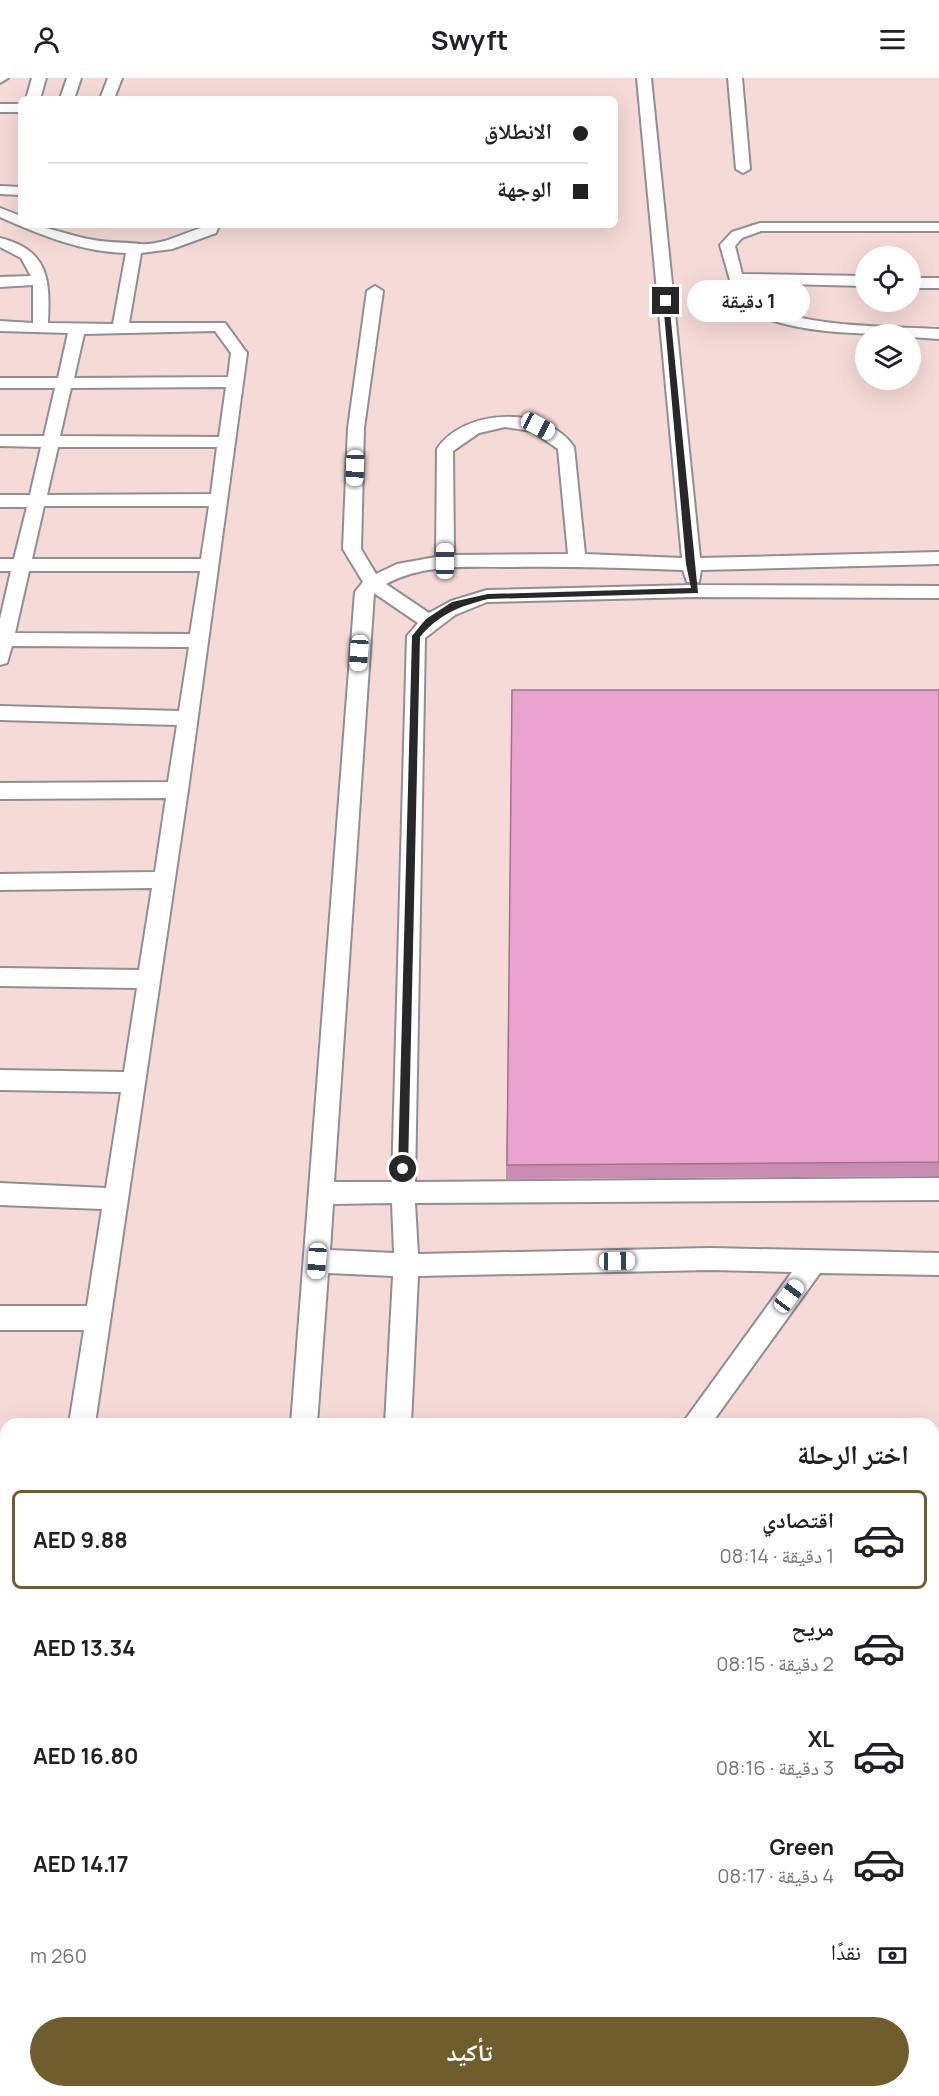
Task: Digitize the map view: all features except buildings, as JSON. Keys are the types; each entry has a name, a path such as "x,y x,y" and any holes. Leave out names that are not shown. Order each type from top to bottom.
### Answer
{"lane":[{"path":"34,96 39,78"},
{"path":"68,96 74,78"},
{"path":"108,96 115,78"},
{"path":"644,78 689,564 695,591"},
{"path":"735,78 743,170"},
{"path":"0,108 18,108"},
{"path":"0,190 18,190"},
{"path":"0,212 18,220"},
{"path":"939,227 760,226 737,235 727,245 743,305 768,318 798,325 939,334"},
{"path":"37,228 81,244 134,248 154,248 192,240 211,228"},
{"path":"0,242 10,244 29,257 42,280 40,328"},
{"path":"120,329 134,248"},
{"path":"736,278 855,281"},
{"path":"0,282 42,280"},
{"path":"921,283 939,283"},
{"path":"375,291 356,428 352,549 358,566 373,584 387,597 429,621"},
{"path":"0,326 77,329 219,326 239,353 178,790 83,1418"},
{"path":"0,658 2,639 22,565 77,329"},
{"path":"0,383 235,382"},
{"path":"445,561 445,449 457,436 476,427 516,420 547,431 566,447 577,560"},
{"path":"0,441 226,442"},
{"path":"0,501 219,500"},
{"path":"304,1418 364,592 373,584 398,570 445,561 577,560 689,564 939,558"},
{"path":"0,565 210,565"},
{"path":"398,1418 406,1265 403,1193 416,636 429,621 455,604 488,596 695,591 939,592"},
{"path":"2,639 199,641"},
{"path":"0,713 188,718"},
{"path":"0,792 178,790"},
{"path":"0,882 164,880"},
{"path":"0,977 149,979"},
{"path":"0,1080 133,1082"},
{"path":"322,1192 939,1189"},
{"path":"0,1194 116,1199"},
{"path":"317,1261 406,1265 711,1259 939,1264"},
{"path":"699,1418 814,1261"},
{"path":"0,1318 98,1318"}],"shaded area":[{"path":"0,78 939,78 939,1418 0,1418"}],"route":[{"path":"403,1169 416,636 429,621 455,604 488,596 695,591 689,564 684,482 666,301"}]}
